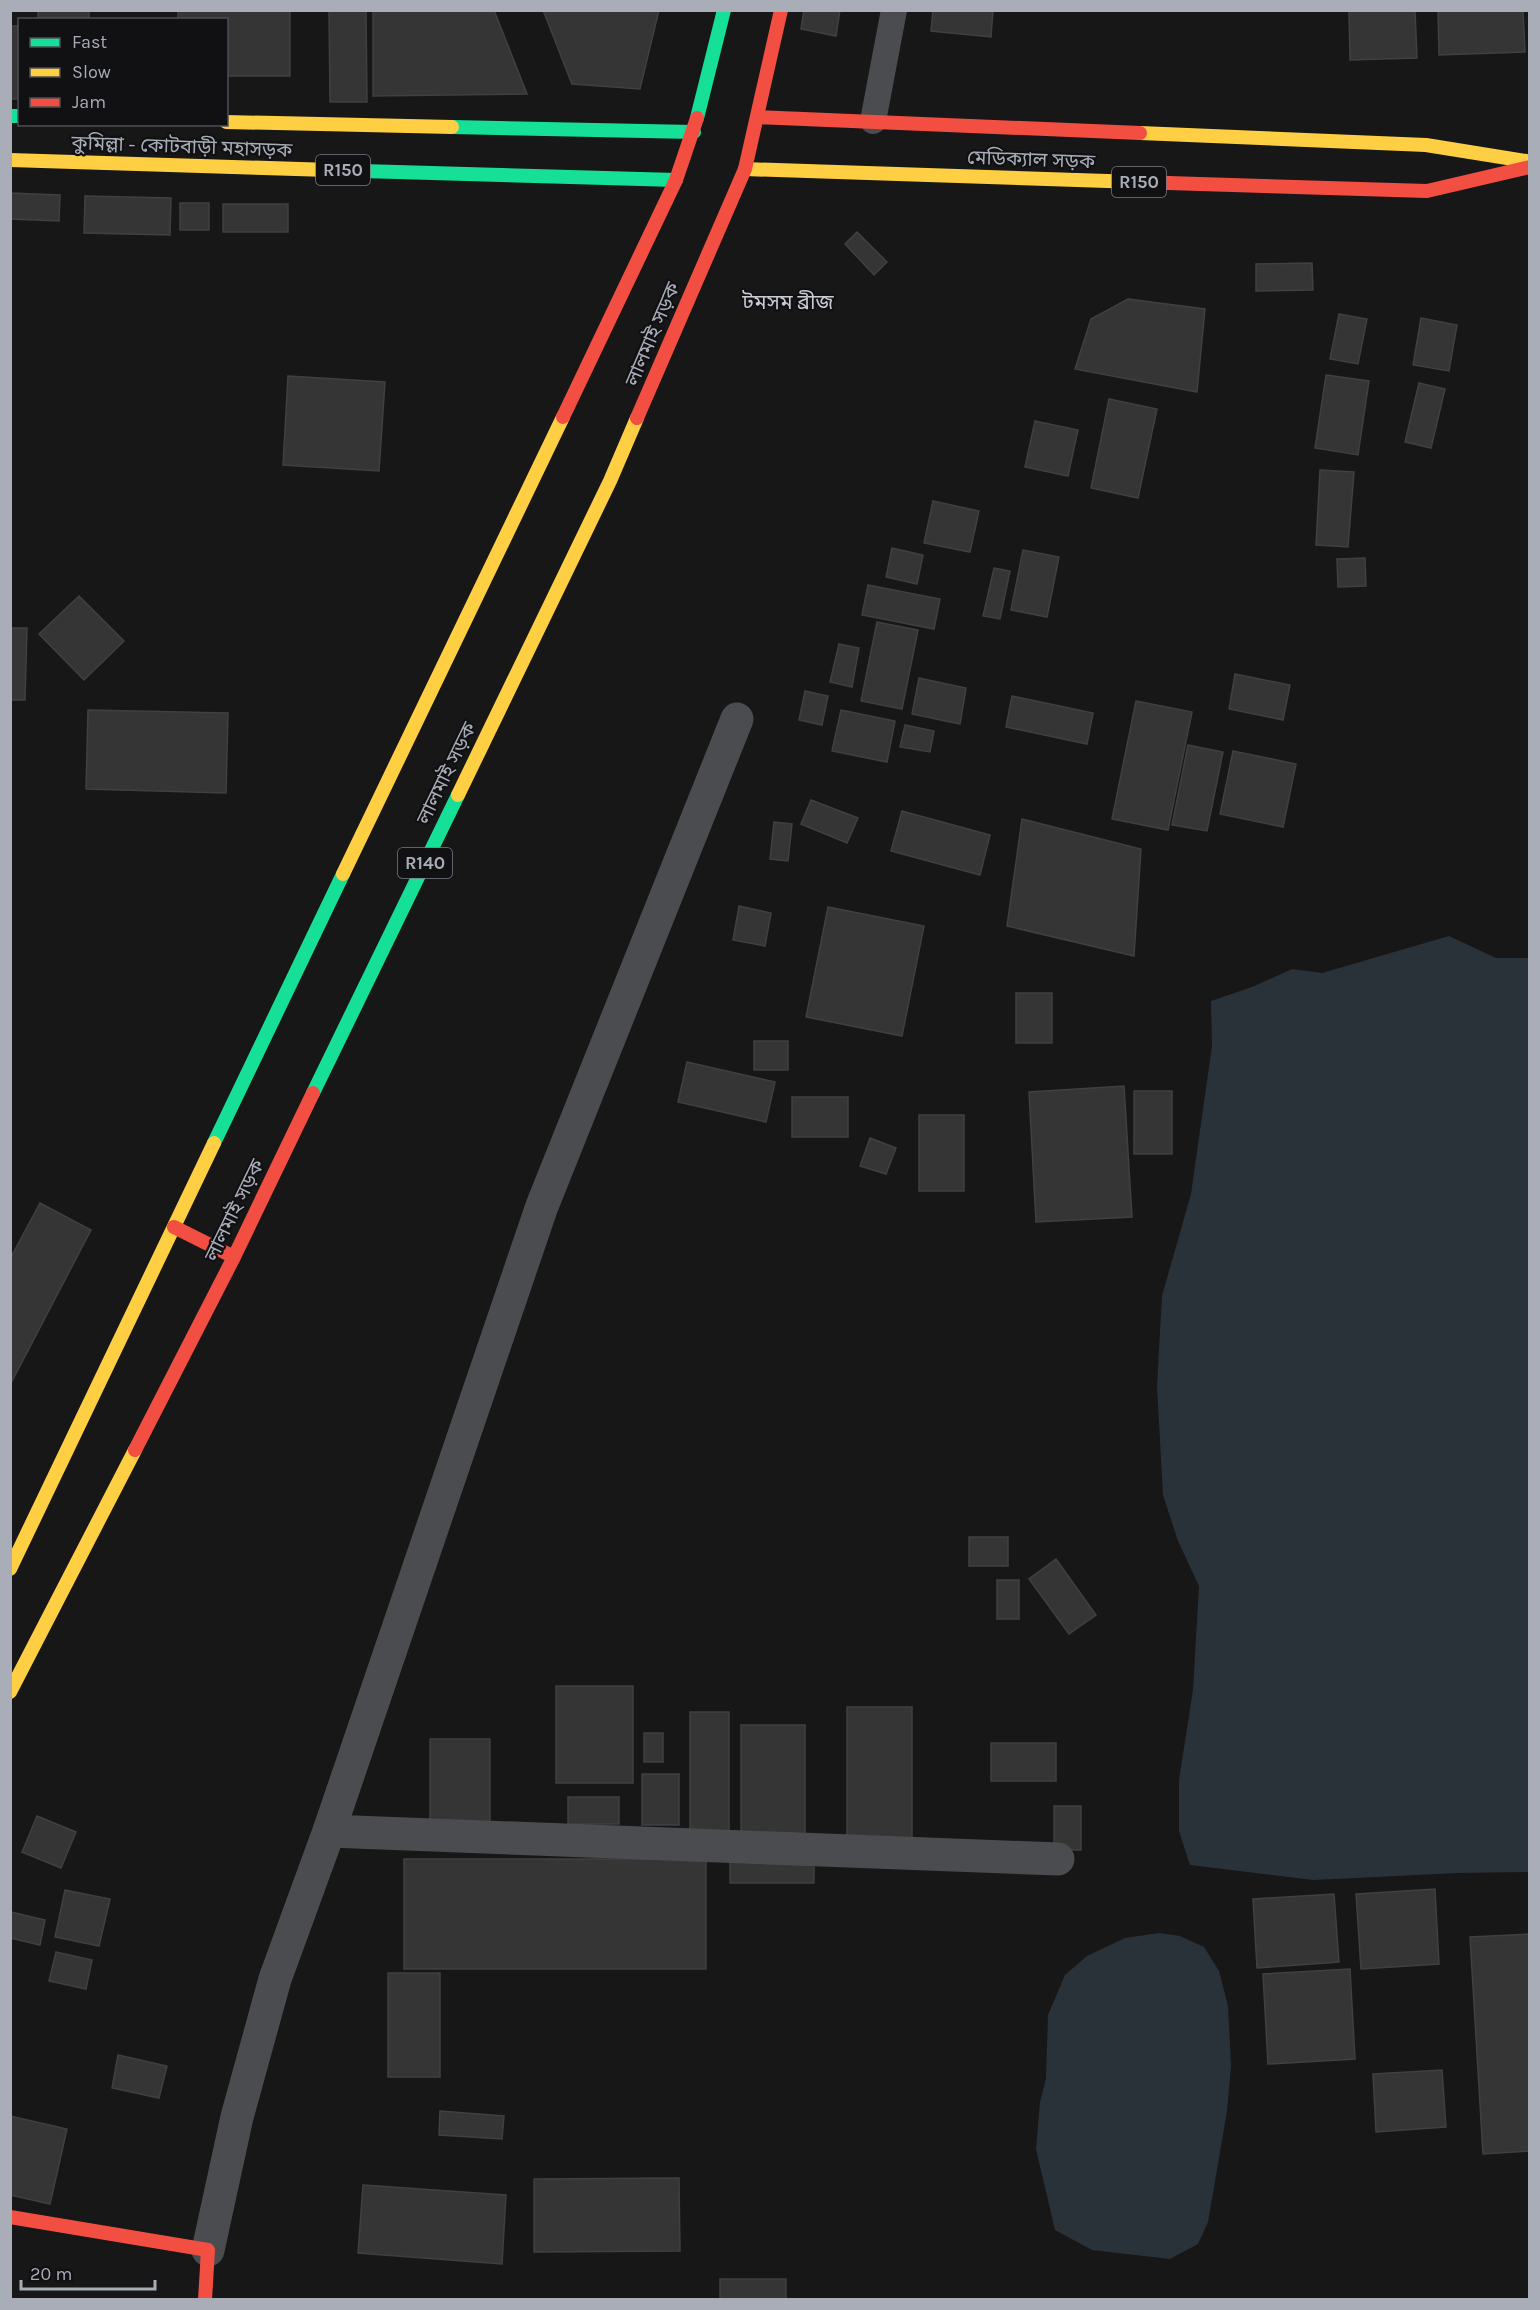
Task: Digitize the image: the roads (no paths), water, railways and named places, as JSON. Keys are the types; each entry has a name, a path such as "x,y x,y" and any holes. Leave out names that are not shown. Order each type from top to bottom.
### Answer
{"main road":[{"path":"10,1569 676,180 694,132 724,10"},
{"name":"লালমাই সড়ক","path":"10,1692 234,1257 610,481 745,169 781,10"},
{"name":"মেডিক্যাল সড়ক","path":"758,117 873,121 1086,135 1426,145 1530,162"},
{"name":"কুমিল্লা - কোটবাড়ী মহাসড়ক","path":"228,122 694,132"},
{"name":"কুমিল্লা - কোটবাড়ী মহাসড়ক","path":"10,160 676,180"},
{"name":"মেডিক্যাল সড়ক","path":"745,169 1083,175 1427,191 1530,167"},
{"path":"174,1227 234,1257"},
{"path":"10,2217 208,2250 204,2300"}],"street":[{"path":"208,2250 237,2117 275,1979 329,1831 542,1206 737,719"},
{"path":"329,1831 1058,1859"}],"lane":[{"path":"873,121 894,10"}],"district":[{"name":"টমসম ব্রীজ","path":"788,302"}]}
